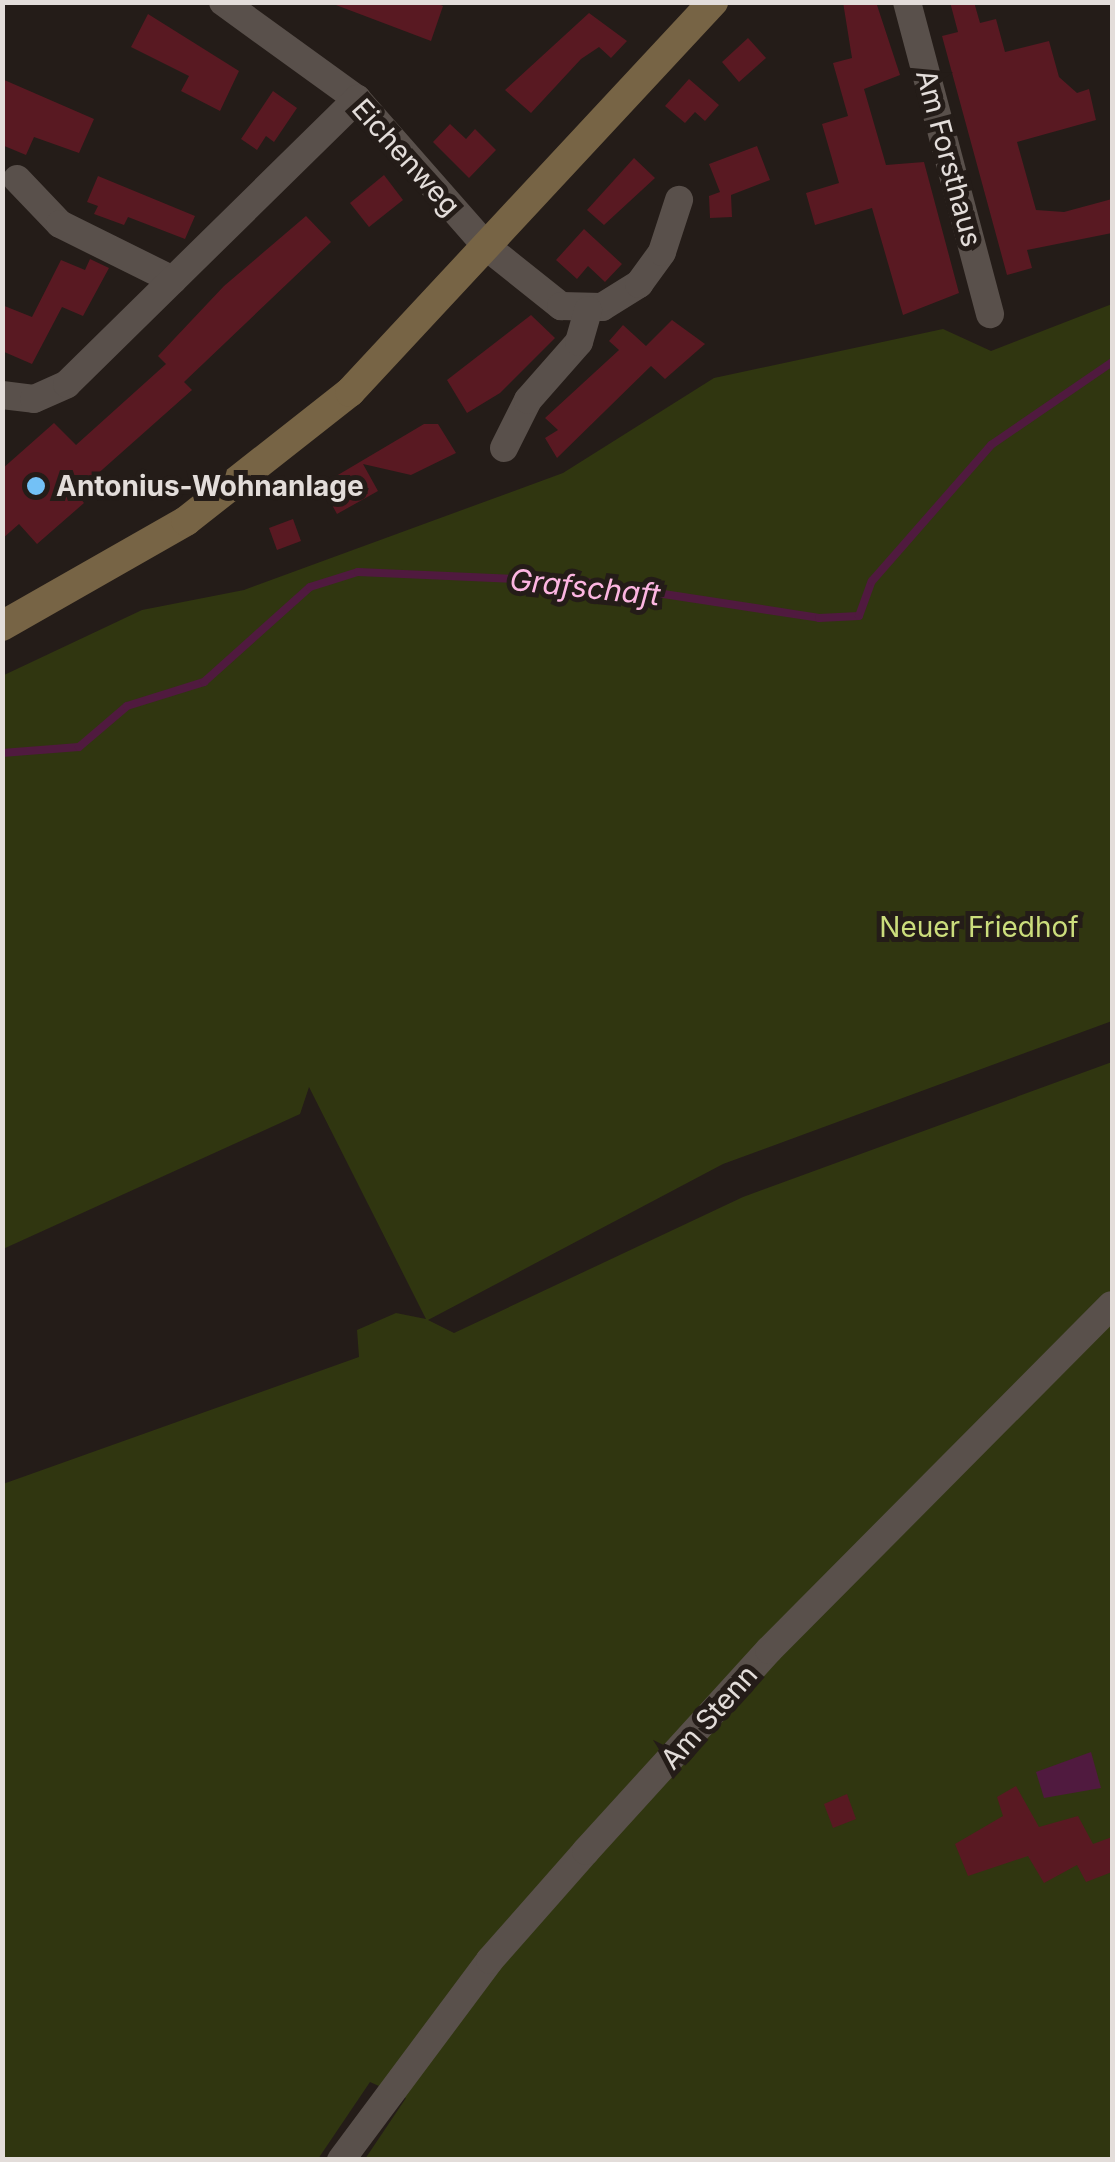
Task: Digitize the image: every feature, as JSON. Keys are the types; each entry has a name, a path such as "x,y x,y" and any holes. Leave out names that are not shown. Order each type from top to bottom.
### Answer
{"street":[{"path":"2,626 234,487 350,392 713,2"},
{"name":"Am Forsthaus","path":"908,2 990,314"},
{"name":"Eichenweg","path":"239,8 357,99 486,248 548,299 588,310"},
{"path":"2,395 26,400 57,391 357,99"},
{"path":"17,179 45,214 174,280"},
{"path":"504,448 528,400 579,342 588,310 628,294 654,267 680,200"},
{"name":"Am Stenn","path":"341,2160 490,1960 586,1850 770,1650 1112,1305"}],"green space":[{"name":"Neuer Friedhof","path":"1112,304 1112,1021 723,1164 428,1320 454,1333 743,1197 1112,1062 1112,2159 365,2159 406,2098 370,2082 318,2159 3,2159 3,1484 359,1357 357,1330 396,1313 426,1319 309,1087 300,1114 3,1249 2,676 142,610 244,590 563,473 714,378 943,329 991,351"}],"shaded area":[{"path":"1091,1752 1101,1788 1044,1798 1036,1772"}],"building":[{"path":"328,2 433,2 443,6 431,41"},
{"path":"843,2 876,2 900,75 864,89 886,165 924,162 959,293 903,315 872,208 815,225 806,193 839,183 822,124 848,116 833,63 852,58"},
{"path":"950,2 974,2 980,23 996,19 1005,52 1049,41 1059,77 1077,93 1089,89 1096,120 1017,142 1036,210 1064,212 1112,199 1112,233 1027,250 1032,268 1007,275 942,36 958,32"},
{"path":"589,13 627,41 611,58 599,47 581,59 531,113 505,90"},
{"path":"148,14 239,71 220,111 181,91 189,76 131,47"},
{"path":"748,38 766,58 739,82 722,62"},
{"path":"2,79 94,119 79,153 34,137 26,155 2,145"},
{"path":"689,79 719,105 705,121 695,112 685,123 665,106"},
{"path":"273,91 297,108 274,142 266,136 257,150 241,139"},
{"path":"450,124 466,139 475,129 496,150 469,178 433,142"},
{"path":"757,146 770,180 731,195 732,217 710,218 709,196 720,192 709,164"},
{"path":"634,158 655,178 604,225 587,210"},
{"path":"384,175 403,200 369,227 350,203"},
{"path":"98,176 195,216 185,239 128,217 124,225 94,214 98,206 87,202"},
{"path":"306,216 331,242 184,382 192,390 76,493 84,503 37,544 19,524 2,539 2,469 54,423 76,445 166,364 158,356 224,286"},
{"path":"584,229 622,264 605,282 588,266 577,279 556,260"},
{"path":"90,259 109,268 83,316 62,307 32,364 2,351 2,305 32,317 61,260 85,270"},
{"path":"531,315 555,338 500,393 467,413 447,380"},
{"path":"672,320 705,344 665,379 651,366 557,458 545,438 558,430 545,418 619,350 609,341 623,325 646,346"},
{"path":"424,424 438,424 456,453 411,475 363,464 378,491 337,514 321,485"},
{"path":"293,519 301,541 277,550 269,528"},
{"path":"1016,1786 1039,1827 1078,1816 1093,1844 1112,1837 1112,1872 1086,1882 1077,1865 1044,1883 1028,1856 968,1876 955,1844 1003,1816 997,1797"},
{"path":"847,1794 856,1819 833,1828 824,1804"}],"waterway":[{"name":"Grafschaft","path":"2,753 79,747 127,706 204,682 310,587 358,572 585,582 819,618 859,616 872,581 991,445 1112,362"}],"place":[{"name":"Antonius-Wohnanlage","path":"36,486"}]}
